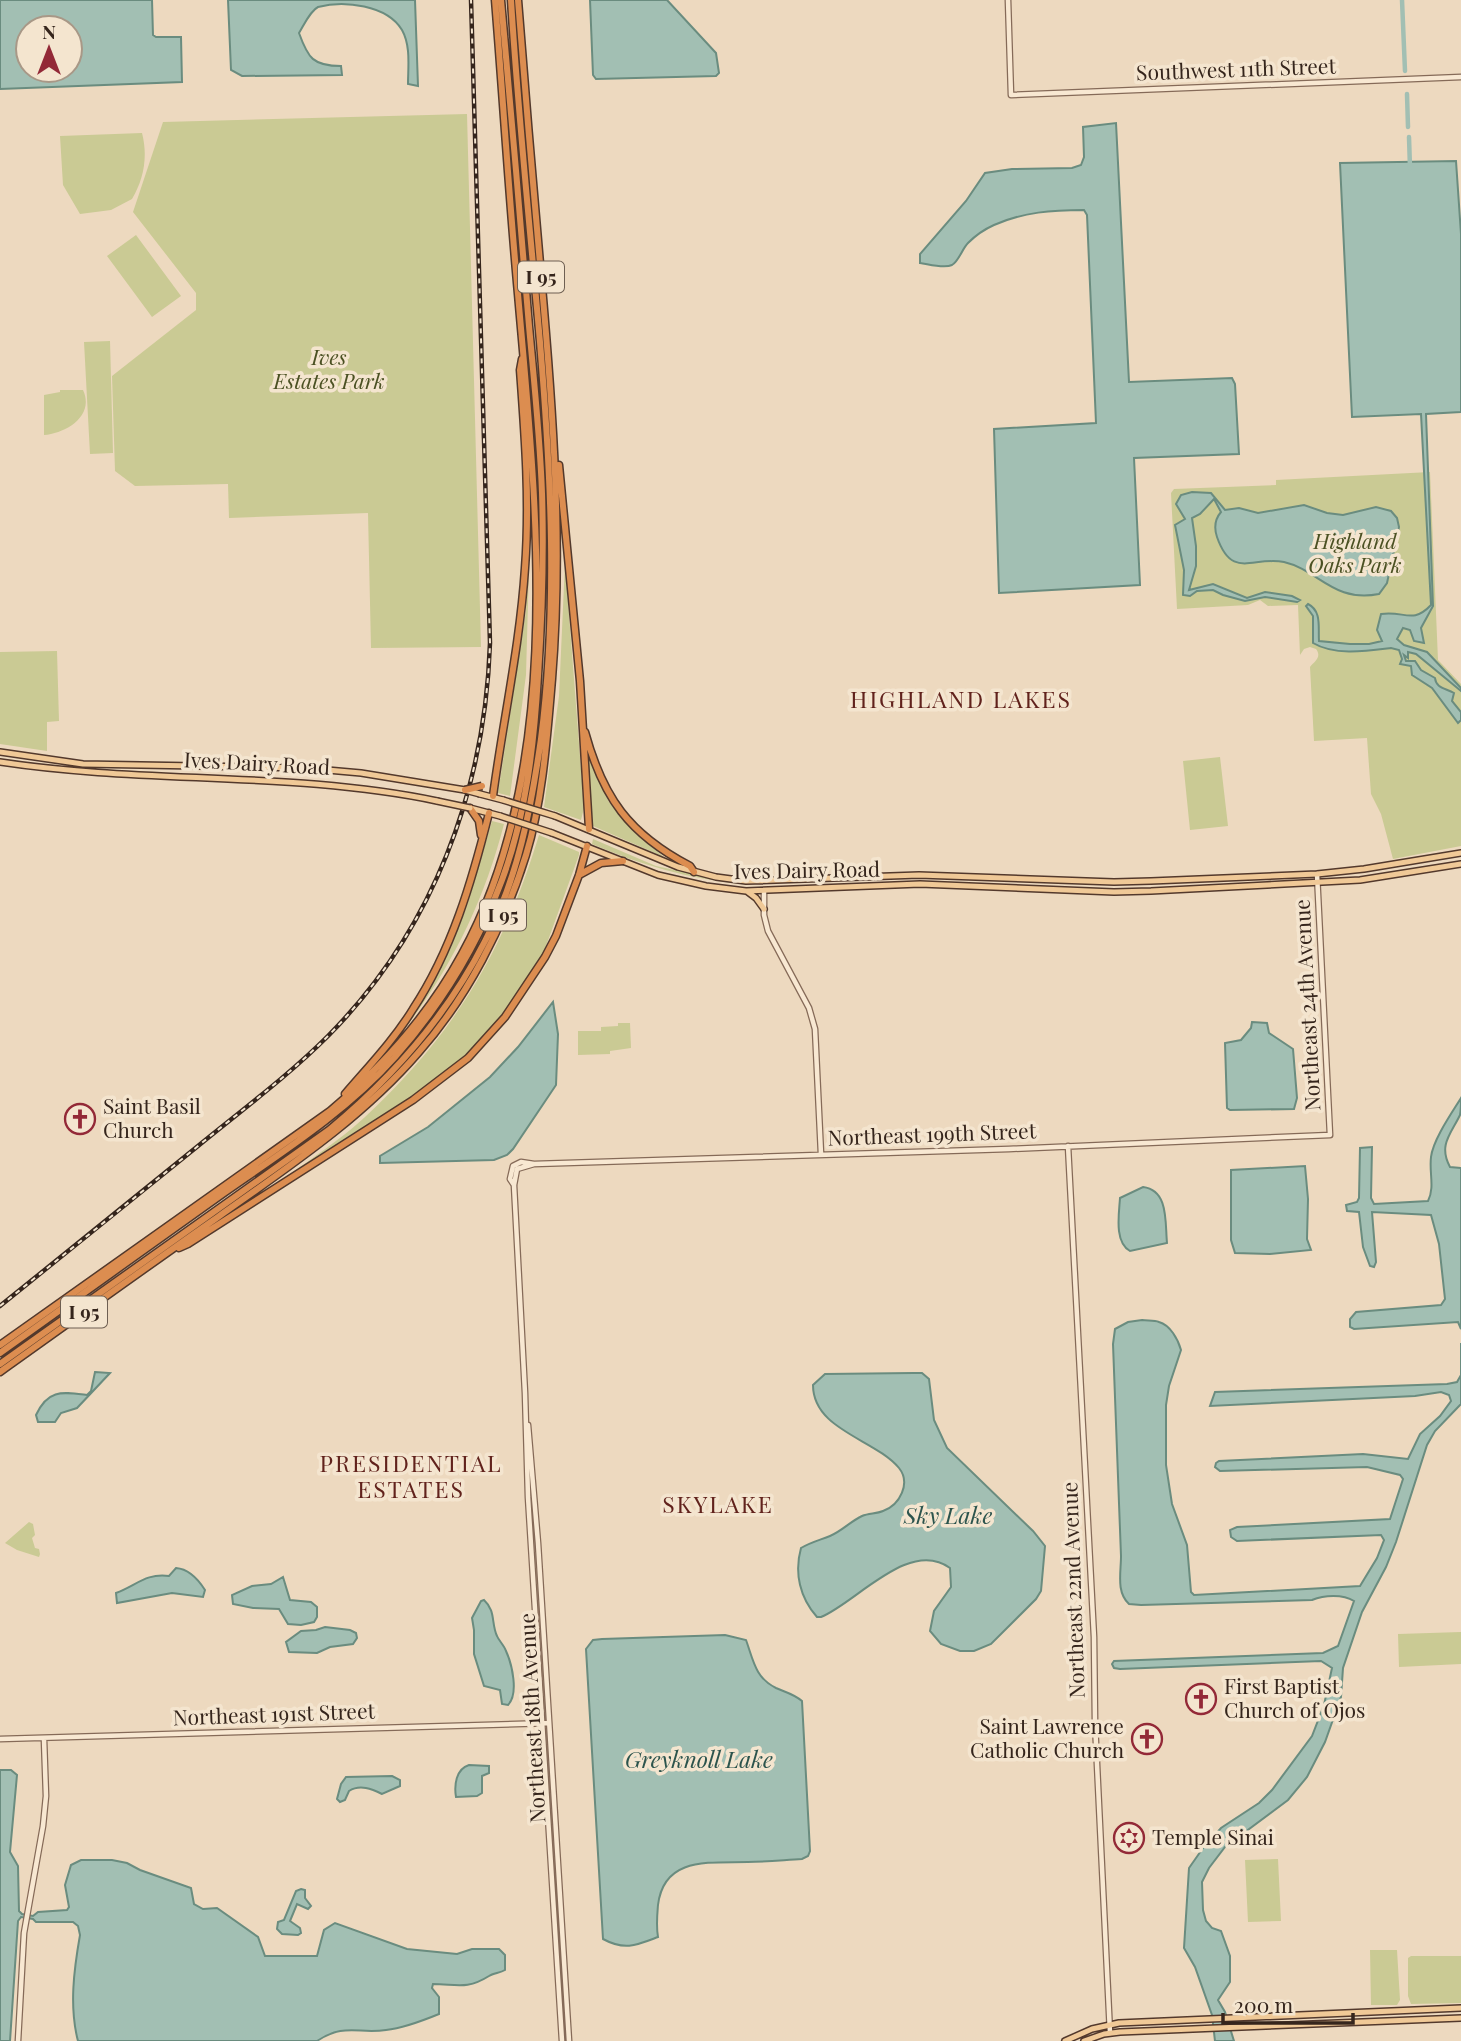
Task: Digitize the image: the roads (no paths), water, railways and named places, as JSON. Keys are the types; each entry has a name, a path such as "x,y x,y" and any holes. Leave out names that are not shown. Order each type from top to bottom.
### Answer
{"highway":[{"name":"I 95","path":"0,1345 330,1111 360,1084 401,1042 434,1000 462,954 484,908 506,847 522,775 530,714 537,576 533,453 495,0"},
{"path":"0,1353 282,1152 370,1083 426,1019 448,987 479,933 502,880 515,838 530,760 542,620 543,549 536,415 501,0"},
{"path":"0,1364 356,1108 414,1050 456,993 486,940 506,893 524,837 534,789 546,699 553,556 550,473 511,0"},
{"name":"I 95","path":"0,1372 290,1165 382,1092 420,1051 476,971 499,925 526,854 547,737 557,594 555,438 518,0"},
{"path":"492,796 519,628 526,559 527,469 520,370 523,346"},
{"path":"555,438 567,528 589,829"},
{"path":"583,724 596,770 615,804 642,834 690,866 694,872"},
{"path":"465,790 482,786 495,772"},
{"path":"473,809 481,839"},
{"path":"330,1111 390,1043 423,993 443,956 458,920 489,813"},
{"path":"167,1253 188,1244 413,1100 468,1058 505,1017 537,972 556,936 579,875 586,846"},
{"path":"579,875 601,863 622,861"}],"main road":[{"name":"Ives Dairy Road","path":"0,752 83,764 305,768 384,775 492,796 555,816 694,872 724,879 763,881 919,875 1114,882 1317,874 1461,853"},
{"name":"Ives Dairy Road","path":"0,762 92,774 206,776 345,786 437,801 500,816 552,833 652,873 691,884 746,891 920,884 1114,892 1317,883 1366,879 1461,864"},
{"path":"489,813 492,796"},
{"path":"586,846 589,829"},
{"path":"763,881 764,891"},
{"path":"746,891 756,898 764,909"},
{"path":"1065,2041 1087,2030 1109,2024 1461,2008"},
{"path":"1084,2041 1110,2033 1460,2018"},
{"path":"1193,2020 1193,2029"}],"street":[{"name":"Southwest 11th Street","path":"1008,0 1012,95 1461,77"},
{"name":"Northeast 24th Avenue","path":"1317,874 1330,1135"},
{"path":"764,891 768,931 809,1008 815,1029 821,1154"},
{"name":"Northeast 199th Street","path":"534,1164 1330,1135"},
{"name":"Northeast 22nd Avenue","path":"1068,1146 1094,1637 1095,1723 1110,2033"},
{"name":"Northeast 18th Avenue","path":"534,1164 517,1169 514,1185 525,1393 527,1497 562,2041"},
{"name":"Northeast 18th Avenue","path":"525,1393 534,1487 569,2041"},
{"name":"Northeast 191st Street","path":"0,1740 549,1723"},
{"path":"18,2041 27,1910 43,1826 47,1771 44,1739"}],"water":[{"path":"0,0 152,0 153,35 181,37 182,82 0,89"},
{"path":"228,0 415,0 418,86 408,84 408,50 405,36 395,22 364,6 340,4 315,9 299,33 305,49 313,59 324,64 341,66 342,75 242,76 231,70"},
{"path":"590,0 667,0 716,53 719,73 716,76 596,79 593,75"},
{"path":"1116,123 1129,382 1232,378 1235,384 1239,454 1134,458 1140,585 999,593 994,429 1096,423 1087,215 1084,210 1061,211 1005,221 974,238 957,261 949,266 920,263 920,254 966,201 985,173 1012,169 1072,168 1081,165 1084,157 1083,127"},
{"path":"1456,161 1461,234 1461,412 1426,414 1433,606 1421,628 1424,643 1414,641 1410,630 1403,628 1397,639 1404,645 1427,652 1461,688 1461,691 1416,654 1408,652 1408,658 1404,655 1406,661 1415,661 1421,670 1435,678 1439,686 1454,693 1452,701 1461,712 1461,720 1458,723 1432,688 1412,675 1411,666 1400,664 1402,659 1399,650 1391,648 1341,651 1313,643 1313,616 1306,606 1308,604 1312,607 1317,615 1319,641 1369,644 1382,641 1377,630 1381,614 1413,616 1431,605 1421,414 1352,417 1340,163"},
{"path":"1192,492 1211,493 1225,510 1239,508 1258,513 1304,505 1343,515 1376,507 1391,511 1397,518 1399,527 1387,583 1379,594 1363,596 1338,590 1284,562 1236,562 1229,558 1217,537 1216,524 1221,512 1214,499 1200,514 1192,518 1196,566 1189,590 1213,584 1247,598 1265,592 1292,596 1300,600 1297,602 1265,597 1245,601 1213,590 1197,591 1190,596 1183,595 1184,570 1175,525 1185,519 1176,504 1181,495"},
{"path":"553,1002 558,1034 556,1085 507,1155 494,1160 380,1163 380,1156 428,1127 490,1077 518,1047"},
{"path":"1252,1022 1267,1023 1269,1033 1293,1049 1297,1098 1294,1109 1227,1108 1225,1043 1241,1040 1251,1028"},
{"path":"1461,1098 1460,1115 1447,1140 1445,1152 1450,1167 1461,1168 1461,1329 1458,1322 1354,1329 1350,1327 1350,1319 1356,1312 1441,1305 1445,1299 1439,1244 1431,1215 1372,1212 1376,1262 1374,1267 1370,1266 1363,1247 1359,1212 1347,1211 1346,1205 1357,1202 1359,1198 1360,1148 1372,1147 1371,1198 1374,1204 1428,1201 1431,1190 1432,1150"},
{"path":"1305,1166 1307,1239 1311,1250 1270,1254 1235,1253 1231,1240 1231,1170"},
{"path":"1143,1187 1151,1189 1161,1201 1167,1243 1130,1251 1125,1247 1120,1234 1120,1198"},
{"path":"1157,1321 1167,1326 1176,1337 1181,1350 1169,1386 1166,1405 1166,1465 1172,1504 1187,1545 1191,1592 1194,1595 1360,1586 1377,1558 1384,1540 1381,1535 1237,1541 1231,1537 1230,1530 1237,1527 1390,1519 1403,1479 1400,1475 1367,1467 1220,1471 1215,1467 1216,1463 1363,1454 1408,1459 1420,1434 1440,1416 1451,1401 1449,1395 1441,1392 1415,1396 1210,1406 1215,1392 1447,1384 1457,1382 1461,1375 1461,1404 1435,1431 1427,1445 1396,1542 1362,1612 1343,1668 1341,1697 1325,1742 1307,1777 1288,1800 1225,1847 1202,1882 1206,1921 1212,1928 1221,1931 1230,1956 1230,1982 1218,2000 1225,2012 1234,2041 1215,2041 1212,2015 1195,1967 1184,1948 1189,1868 1221,1828 1259,1803 1272,1790 1312,1736 1324,1705 1332,1668 1321,1661 1120,1669 1114,1668 1112,1664 1114,1661 1323,1653 1338,1646 1354,1601 1333,1596 1312,1600 1141,1605 1129,1604 1125,1599 1120,1582 1113,1344 1115,1329 1128,1322"},
{"path":"95,1372 110,1373 77,1408 61,1413 55,1422 38,1422 36,1415 51,1396 63,1393 87,1395 91,1391"},
{"name":"Sky Lake","path":"922,1373 929,1379 934,1420 947,1448 1033,1531 1045,1546 1041,1591 1036,1599 991,1644 974,1651 960,1651 941,1644 930,1631 934,1611 951,1587 950,1568 934,1561 917,1561 900,1567 821,1617 817,1617 811,1610 800,1585 798,1567 801,1548 834,1534 862,1516 889,1508 899,1499 904,1487 899,1468 875,1449 847,1433 823,1413 816,1400 813,1385 825,1374"},
{"path":"176,1568 189,1572 196,1578 205,1590 203,1597 172,1593 117,1603 116,1593 154,1576 169,1576"},
{"path":"283,1577 290,1600 311,1602 317,1607 314,1622 288,1624 279,1609 233,1604 232,1595 252,1586 271,1584"},
{"path":"484,1600 492,1613 495,1631 505,1649 512,1671 514,1687 508,1705 502,1704 500,1690 484,1686 474,1654 472,1618"},
{"path":"325,1627 350,1630 356,1633 357,1638 353,1644 330,1647 317,1653 289,1652 286,1642 301,1631"},
{"name":"Greyknoll Lake","path":"725,1635 746,1640 763,1679 802,1701 810,1851 808,1856 802,1859 704,1863 679,1870 669,1878 662,1889 658,1905 658,1937 631,1946 611,1943 603,1939 586,1649 593,1640 602,1639"},
{"path":"469,1765 489,1766 489,1773 482,1776 482,1793 477,1796 456,1797 457,1778 461,1770"},
{"path":"0,1770 11,1770 17,1775 10,1852 18,1866 19,1911 22,1914 33,1916 38,1912 67,1910 69,1907 65,1885 71,1865 81,1860 112,1860 127,1863 191,1888 194,1904 203,1909 217,1908 258,1937 265,1956 317,1956 324,1930 335,1923 407,1949 457,1954 472,1949 499,1949 505,1955 505,1970 468,1985 433,1984 432,1988 439,1997 439,2014 393,2029 335,2032 317,2041 78,2041 73,2001 80,1935 78,1926 73,1922 36,1922 21,1917 18,1921 10,2041 0,2041"},
{"path":"392,1776 400,1780 400,1786 382,1794 357,1788 349,1791 345,1800 340,1802 337,1799 346,1777"},
{"path":"305,1890 305,1898 311,1906 308,1909 297,1904 290,1921 300,1928 301,1933 282,1934 277,1929 278,1922 284,1920 296,1891"}],"waterway":[{"path":"1402,0 1405,71"},
{"path":"1407,94 1408,127"},
{"path":"1409,137 1410,168"}],"railway":[{"path":"0,1306 297,1065 328,1036 365,995 397,951 424,904 447,855 477,752 486,698 490,643 471,0"}],"place":[{"name":"Saint Basil Church","path":"80,1119"},
{"name":"First Baptist Church of Ojos","path":"1201,1699"},
{"name":"Saint Lawrence Catholic Church","path":"1147,1739"},
{"name":"Temple Sinai","path":"1129,1838"}],"district":[{"name":"HIGHLAND LAKES","path":"961,700"},
{"name":"PRESIDENTIAL ESTATES","path":"411,1477"},
{"name":"SKYLAKE","path":"718,1505"}],"park label":[{"name":"Ives Estates Park","path":"329,370"},
{"name":"Highland Oaks Park","path":"1355,554"}]}
